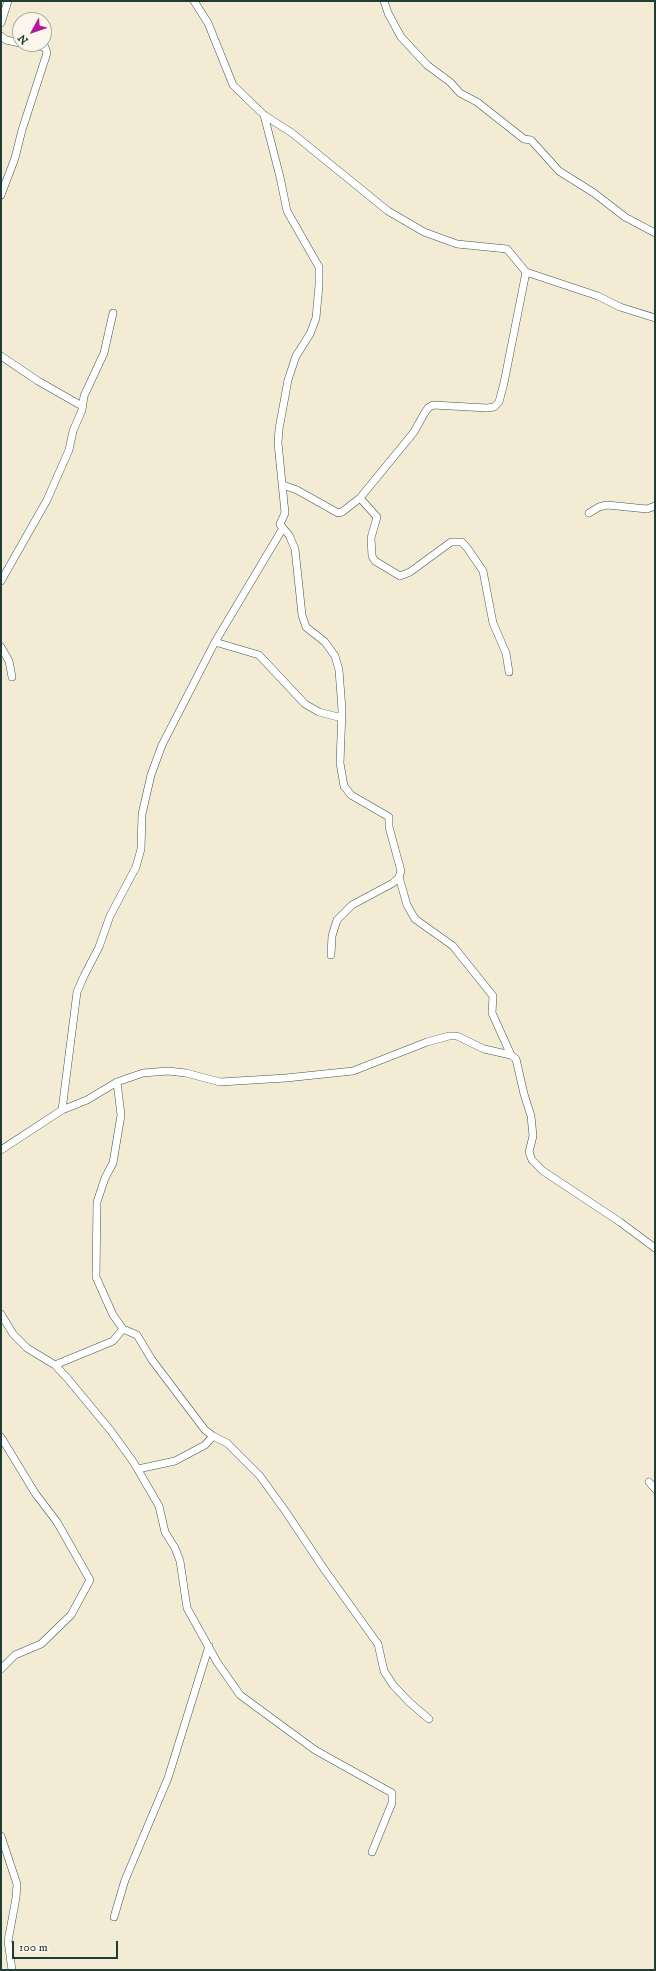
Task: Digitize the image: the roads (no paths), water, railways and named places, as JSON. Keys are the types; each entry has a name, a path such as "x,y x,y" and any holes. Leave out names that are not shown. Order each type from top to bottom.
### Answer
{"street":[{"path":"1,23 8,1"},
{"path":"194,1 208,23 234,86 264,115 292,132 388,211 424,232 457,244 506,249 526,272 598,296 620,307 655,318"},
{"path":"384,1 388,14 401,37 427,65 450,82 460,92 478,102 524,138 531,140 559,171 594,193 625,217 655,233"},
{"path":"1,36 6,40 12,41"},
{"path":"1,195 4,177 15,158 22,130 47,52"},
{"path":"62,1110 77,992 99,947 110,916 136,867 141,849 142,814 151,775 162,745 215,642 283,528 280,524 284,513 283,485 278,443 279,429 288,380 294,362 310,334 316,318 319,266 287,211 264,115"},
{"path":"283,485 297,490 338,513 342,512 360,498 414,432 428,408 433,406 494,407 498,402 504,383 526,272"},
{"path":"1,581 47,500 69,450 73,431 79,418 84,396 104,353 113,313"},
{"path":"1,356 38,381 82,406"},
{"path":"360,498 377,517 371,538 372,556 375,561 400,576 410,572 451,542 462,542 468,549 483,571 493,623 506,653 509,672"},
{"path":"589,513 599,507 607,505 647,509 655,506"},
{"path":"280,524 289,535 295,549 302,615 306,627 325,642 335,656 339,670 342,718 340,763 344,786 351,795 389,817 389,827 401,870 399,877 407,905 415,919 453,946 493,996 492,1013 511,1055 517,1062 524,1094 531,1116 533,1136 529,1152 532,1160 542,1171 620,1222 655,1248"},
{"path":"215,642 259,655 305,704 319,712 342,718"},
{"path":"1,646 9,660 12,677"},
{"path":"331,955 332,936 337,920 352,904 383,889 399,877"},
{"path":"1,1150 62,1110 87,1100 117,1082 154,1072 186,1073 220,1082 286,1078 353,1071 407,1049 449,1036 457,1036 484,1049 511,1055"},
{"path":"117,1082 121,1115 113,1163 105,1178 97,1202 96,1277 113,1316 123,1329 137,1335 152,1360 205,1430 213,1436 227,1442 260,1476 378,1644 384,1670 393,1685 409,1702 430,1719"},
{"path":"1,1314 13,1334 27,1348 55,1365 111,1431 138,1469 159,1506 165,1532 175,1548 180,1561 187,1608 217,1662 240,1695 315,1750 392,1793 392,1804 372,1852"},
{"path":"55,1365 113,1341 123,1329"},
{"path":"138,1469 175,1461 205,1445 213,1436"},
{"path":"1,1437 35,1493 57,1522 90,1580 71,1615 40,1644 15,1655 1,1669"},
{"path":"648,1482 655,1489"},
{"path":"114,1917 125,1880 168,1778 209,1646"},
{"path":"1,1836 17,1884 8,1941 13,1970"}]}
